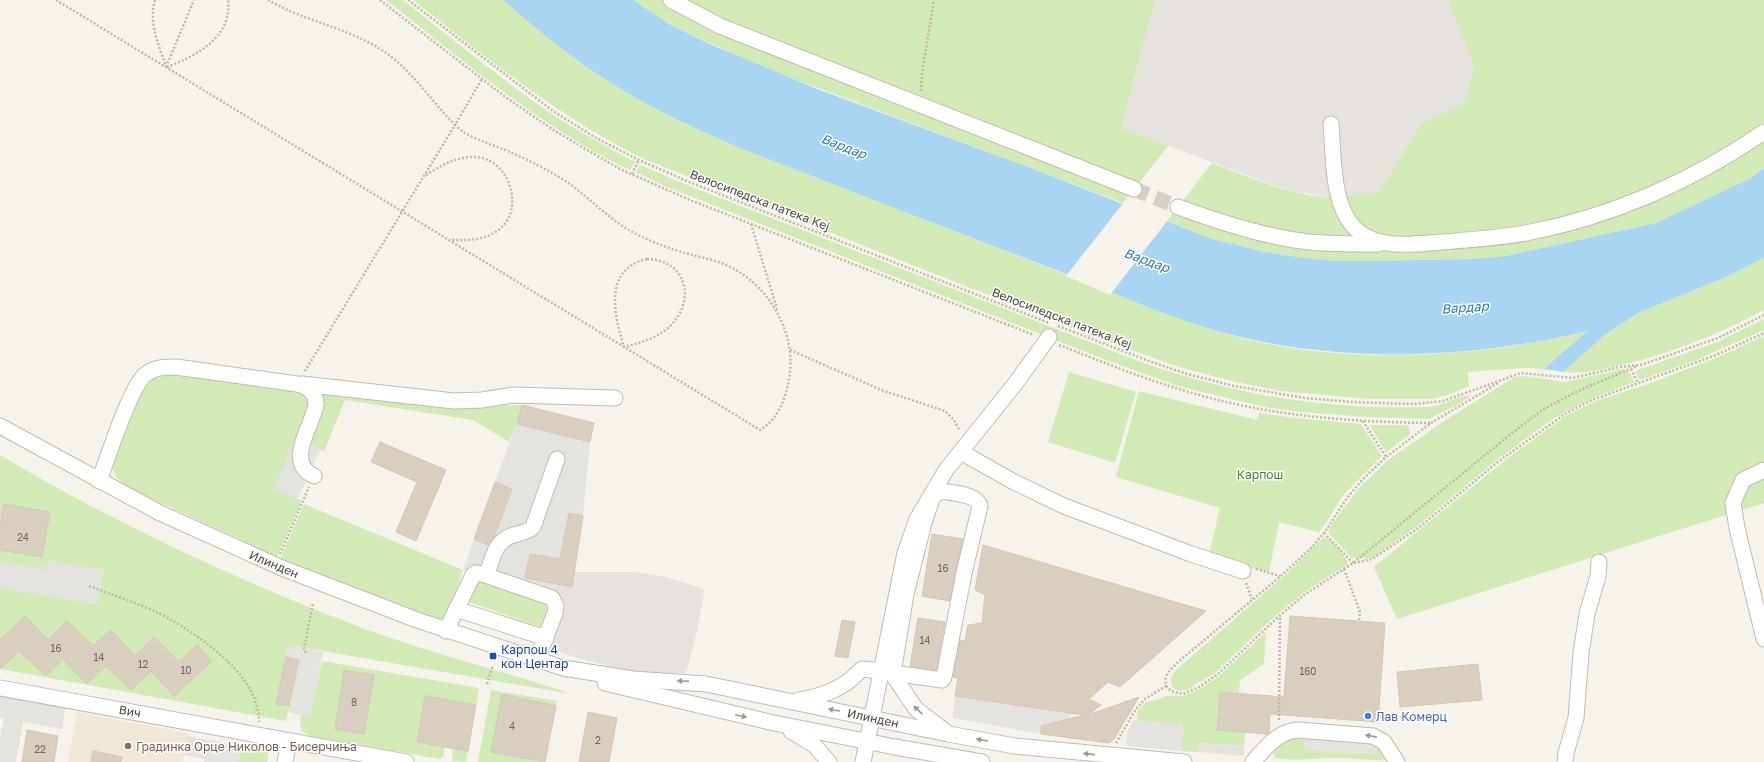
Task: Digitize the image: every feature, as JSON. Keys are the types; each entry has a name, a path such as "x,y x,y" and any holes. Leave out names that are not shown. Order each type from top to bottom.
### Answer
{"street":[{"path":"672,0 720,26 1134,189"},
{"path":"1331,124 1339,199 1347,219 1365,236 1394,244"},
{"path":"1178,207 1221,221 1285,238 1327,243 1394,244 1501,237 1576,221 1643,198 1684,180 1719,161 1764,132"},
{"path":"948,734 916,709 887,672 904,557 912,529 935,486 1015,384 1047,339"},
{"path":"98,481 135,388 141,379 154,369 164,367 176,367 297,384 454,401 482,400 513,395 615,398"},
{"path":"297,384 311,390 316,398 315,411 299,455 303,468 314,476"},
{"name":"Илинден","path":"0,426 98,481 160,513 276,565 348,595 446,631 563,668 633,679 706,684 948,734 1015,746 1184,762"},
{"path":"961,452 1044,497 1191,554 1243,571"},
{"path":"487,575 494,554 500,543 510,536 530,530 534,526 557,459"},
{"path":"1764,470 1743,480 1733,503 1737,528 1764,639"},
{"path":"790,701 816,697 830,691 851,679 862,669 887,672 942,680 944,677 964,573 980,506 979,502 974,498 941,491 933,496 924,523 887,672 872,718 863,762"},
{"path":"1565,762 1566,753 1576,718 1581,654 1587,614 1598,576 1599,562"},
{"path":"446,631 473,575 479,573 487,575 552,598 556,606 555,613 537,660"},
{"path":"456,609 546,638"},
{"name":"Илинден","path":"563,668 573,674 621,688 774,723 867,742 982,762"},
{"name":"Вич","path":"0,688 406,762"},
{"path":"774,723 807,740 819,750 829,762"},
{"path":"1253,762 1279,735 1291,730 1373,736 1384,742 1397,762"},
{"path":"285,762 289,741"},
{"path":"923,762 947,756"}],"path":[{"path":"56,0 760,430 771,423 777,415 786,394 790,372 790,350 751,224"},
{"path":"155,0 153,11 154,26 166,67"},
{"path":"166,67 194,0"},
{"path":"166,67 195,54 216,39 227,19 229,9 228,0"},
{"path":"268,0 298,15 354,35 381,49 402,66 455,125 470,136 521,156 555,175 579,190 616,221 636,233 669,248 721,263 734,269 759,288 778,312"},
{"path":"380,0 482,79 555,131 588,152 690,200 1047,339 1183,390 1255,408 1295,415 1363,421 1431,424"},
{"name":"Велосипедска патека Кеј","path":"408,0 553,111 596,138 639,160 689,182 1149,361 1234,386 1305,398 1360,402 1413,404 1443,401 1503,380 1513,374 1541,374 1572,378 1620,367 1641,365 1718,338 1764,315"},
{"path":"921,106 922,74 934,0"},
{"path":"297,384 482,79"},
{"path":"424,175 455,160 478,157 498,166 507,178 510,186 512,202 506,222 497,231 475,240 449,240"},
{"path":"632,174 639,160"},
{"path":"646,259 663,261 677,270 684,284 684,299 680,314 662,332 646,340 624,347 618,327 615,307 615,291 618,283 625,270 639,261 646,259"},
{"path":"1353,563 1372,559 1417,529 1499,460 1555,420 1592,400 1716,355 1764,333"},
{"path":"790,350 884,391 945,411 954,420 960,431 972,439"},
{"path":"1503,380 1431,424 1386,457 1362,479 1347,498 1324,533 1313,546 1281,576 1178,662 1166,677 1166,686 1171,691 1183,694 1199,687 1218,674 1304,595 1353,563 1505,438 1542,410 1578,391 1641,365"},
{"path":"1631,369 1638,383"},
{"path":"1363,421 1386,457"},
{"path":"276,565 314,476"},
{"path":"1324,533 1353,563"},
{"path":"1344,569 1360,612 1359,621"},
{"path":"89,586 153,611 172,621 192,632 227,661 242,678 254,699 261,735"},
{"path":"306,654 304,649 313,603"},
{"path":"1279,735 1280,616"},
{"path":"486,684 493,665"},
{"path":"1110,756 1124,727 1144,699 1166,686"}],"shaded area":[{"path":"1155,0 1448,0 1474,65 1466,102 1421,124 1379,192 1346,197 1328,197 1286,190 1121,128"},
{"path":"517,424 590,442 583,516 569,514 560,559 530,554 525,577 572,587 566,605 463,570 474,539 491,546 503,514 488,501 505,507 512,489 495,482"},
{"path":"295,438 320,449 298,499 274,489"},
{"path":"48,560 104,570 97,605 0,588 0,561 46,569"},
{"path":"575,572 633,572 662,576 705,589 697,631 686,673 636,673 578,658 548,648 566,605"},
{"path":"288,645 323,652 310,717 288,712 299,660 286,657"},
{"path":"0,694 66,705 62,729 23,722 16,762 0,762 0,740 4,719 0,718"},
{"path":"955,696 1073,713 1069,718 1041,726 1041,734 953,718"},
{"name":"Градинка Орце Николов - Бисерчиња","path":"77,712 188,733 183,762 68,762"},
{"path":"1133,720 1183,724 1181,751 1126,746 1127,733"},
{"path":"187,736 241,746 238,762 204,762 204,759 184,755"},
{"path":"1305,737 1377,743 1376,754 1304,749"},
{"path":"1199,743 1244,746 1244,756 1198,752"}],"green space":[{"path":"386,0 403,0 520,92 579,131 635,162 630,170 565,134 534,113 504,92"},
{"path":"413,0 503,0 563,49 603,78 636,98 683,123 735,146 1170,315 1220,332 1263,343 1309,350 1356,354 1404,355 1452,353 1499,348 1545,340 1588,330 1544,369 1523,368 1468,372 1469,386 1451,394 1433,399 1369,399 1281,391 1231,381 1176,366 1092,336 644,159 582,125 553,106 496,65"},
{"path":"633,0 1155,0 1121,128 1168,146 1123,203 755,64 669,24"},
{"path":"1448,0 1764,0 1764,168 1751,178 1656,223 1506,256 1473,259 1334,261 1297,257 1265,252 1212,239 1167,221 1212,163 1270,185 1315,196 1349,196 1379,192 1421,124 1466,102 1474,65"},
{"path":"640,165 692,187 1123,355 1180,375 1221,386 1279,398 1338,405 1397,408 1433,407 1459,397 1471,395 1459,404 1429,419 1367,417 1301,412 1265,407 1178,386 1106,360 667,187 636,172"},
{"path":"1764,258 1764,310 1707,337 1668,352 1608,368 1575,373 1563,372 1606,334 1638,313 1724,278"},
{"path":"1764,319 1764,330 1694,361 1640,380 1635,371 1717,342"},
{"path":"1764,336 1764,503 1397,619 1374,567 1504,461 1566,416 1593,402 1645,385 1716,358"},
{"path":"1623,369 1630,373 1634,382 1595,397 1554,418 1498,459 1416,527 1372,558 1352,558 1330,535 1328,531 1330,527 1358,489 1387,461 1441,423 1513,378 1523,376 1565,382"},
{"path":"163,370 299,388 313,401 274,489 302,500 277,557 131,489 115,474 112,460 139,386"},
{"path":"1069,372 1136,392 1115,463 1048,442"},
{"path":"315,390 457,407 522,405 517,424 509,442 473,420 345,400 324,451 306,443"},
{"name":"Карпош","path":"1139,391 1257,420 1259,413 1361,424 1382,456 1343,495 1319,532 1279,522 1269,572 1208,558 1220,508 1116,477"},
{"path":"1370,425 1406,425 1409,428 1410,434 1386,453"},
{"path":"0,455 88,505 133,528 225,571 318,611 389,637 561,690 565,693 288,645 276,704 289,706 286,721 0,669"},
{"path":"304,504 463,570 448,614 444,619 437,619 280,559"},
{"path":"1324,537 1338,548 1345,556 1348,564 1303,593 1275,616 1216,672 1187,690 1180,691 1173,688 1170,680 1176,670 1284,576"},
{"path":"478,576 550,601 544,628 469,602"},
{"path":"1266,632 1264,664 1240,680 1239,693 1220,692 1217,730 1245,733 1244,746 1199,743 1198,752 1181,751 1183,725 1138,721 1137,712 1146,702 1165,696 1183,696 1200,689 1219,676"},
{"path":"322,661 479,688 476,705 425,696 417,742 445,747 443,757 440,759 312,737 302,731 300,725 301,715 310,716"},
{"path":"491,690 557,701 556,706 546,704 536,760 545,762 478,762","holes":["502,694 532,700 521,758 491,752"]},
{"path":"1305,737 1304,749 1376,754 1377,743 1389,761 1340,758 1287,759 1274,757 1273,749 1286,738"},
{"path":"241,746 269,751 267,762 238,762"},
{"path":"453,748 468,751 466,762 452,761"}],"water":[{"name":"Вардар","path":"503,0 633,0 669,24 712,45 820,90 1036,170 1212,239 1265,252 1334,261 1473,259 1506,256 1656,223 1751,178 1764,168 1764,258 1724,278 1638,313 1606,334 1563,372 1544,369 1587,331 1547,340 1507,346 1426,354 1344,353 1303,349 1263,342 1210,329 1158,311 710,135 648,105 618,88 550,40"}],"pier":[{"path":"1124,202 1168,220 1110,295 1066,276"}],"building":[{"path":"522,405 594,423 590,442 517,424"},
{"path":"380,442 446,470 416,541 396,532 417,482 371,462"},
{"path":"495,482 512,489 494,537 488,545 474,539"},
{"path":"4,504 50,512 42,557 0,550 0,524"},
{"path":"569,513 583,516 572,587 525,578 530,554 560,559"},
{"path":"932,534 963,539 950,601 922,596"},
{"path":"983,545 1206,611 1120,687 1108,682 1089,699 1101,705 1088,715 1139,697 1114,739 1109,743 1041,734 1041,726 1084,715 955,696 958,678 953,677 960,640 965,641 968,625 982,623 985,595 975,590"},
{"path":"25,616 48,640 67,621 93,646 111,630 135,656 154,637 179,662 197,645 212,661 174,696 151,671 131,690 106,666 87,684 63,659 46,676 19,651 0,669 0,640"},
{"path":"1290,616 1385,623 1378,722 1270,714 1269,733 1267,734 1217,730 1220,692 1284,697"},
{"path":"918,618 945,622 936,670 910,666"},
{"path":"842,620 855,622 848,658 835,656"},
{"path":"286,657 299,660 289,706 276,704"},
{"path":"1478,664 1482,700 1400,707 1397,672"},
{"path":"344,670 374,675 364,734 335,729"},
{"path":"502,694 556,706 545,762 491,752"},
{"path":"425,696 476,705 468,751 417,742"},
{"path":"588,712 617,718 609,762 579,762"},
{"path":"27,730 58,736 54,762 22,762"},
{"path":"93,751 122,757 121,762 91,762"}],"tunnel":[{"path":"1134,189 1178,207"}],"place":[{"name":"Карпош 4 кон Центар","path":"493,656"},
{"name":"Лав Комерц","path":"1368,716"},
{"name":"Градинка Орце Николов - Бисерчиња","path":"128,746"}]}
